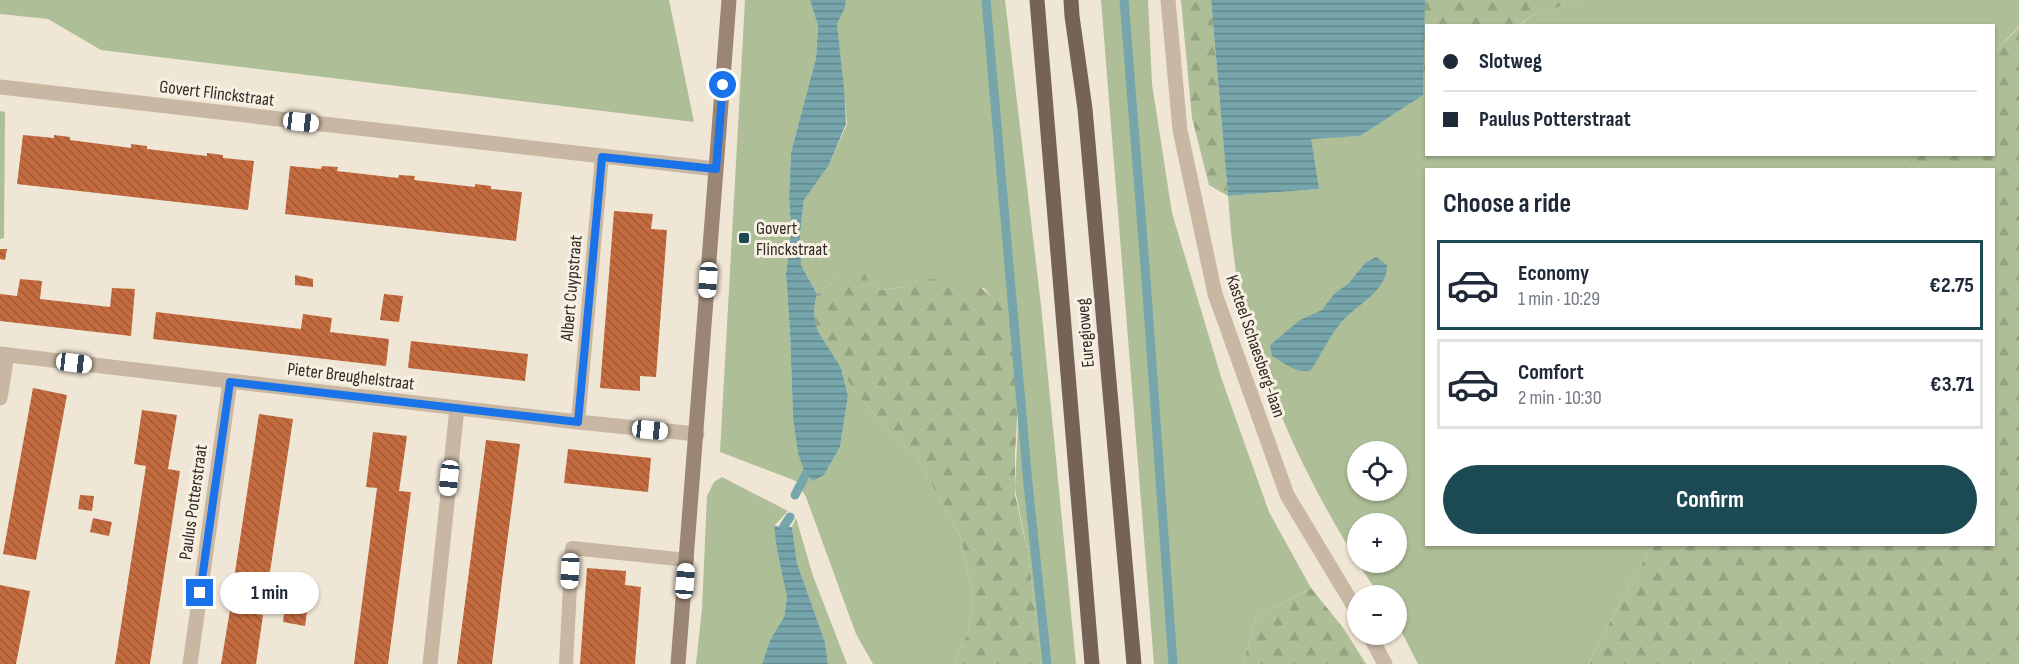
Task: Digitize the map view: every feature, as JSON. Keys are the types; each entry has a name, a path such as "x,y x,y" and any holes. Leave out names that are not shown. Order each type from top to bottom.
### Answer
{"main road":[{"name":"Euregioweg","path":"1037,0 1092,664"},
{"name":"Euregioweg","path":"1071,0 1085,109 1134,664"}],"street":[{"path":"678,664 729,0"},
{"name":"Kasteel Schaesberg-laan","path":"1168,0 1180,130 1215,294 1287,495 1347,595"},
{"name":"Govert Flinckstraat","path":"0,87 716,169"},
{"path":"0,398 4,355"},
{"name":"Pieter Breughelstraat","path":"4,355 697,434"},
{"name":"Paulus Potterstraat","path":"190,664 230,382"},
{"path":"430,664 457,408"},
{"path":"1375,645 1385,664"}],"lane":[{"name":"Albert Cuypstraat","path":"578,422 602,157"},
{"path":"566,664 572,548 687,560"}],"green space":[{"path":"0,0 669,0 694,122 101,50 48,19 0,14"},
{"path":"745,0 810,0 818,26 816,58 791,152 789,196 791,231 786,274 793,417 824,475 840,447 848,396 841,368 853,389 881,422 918,459 961,538 973,597 969,630 954,664 873,664 856,634 806,497 796,481 720,452"},
{"path":"846,0 1005,0 1041,305 1076,664 1042,664 1028,554 1015,489 1021,351 995,300 984,288 918,280 906,287 880,290 870,284 840,277 817,294 801,265 800,236 804,200 829,165 847,124 837,24 845,8"},
{"path":"1101,0 1148,0 1152,84 1172,213 1222,380 1269,512 1311,588 1256,618 1243,664 1154,664"},
{"path":"1181,0 1211,0 1228,196 1209,185 1192,118"},
{"path":"1424,0 1580,0 1533,15 1520,24 1425,24 1425,93 1423,95"},
{"path":"1580,0 2019,0 2019,26 1995,52 1995,24 1522,24 1533,15"},
{"path":"2019,27 2019,664 1588,664 1652,546 1995,546 1995,168 1895,168 1903,156 1995,156 1995,52"},
{"path":"1425,93 1425,156 1903,156 1895,168 1425,168 1425,546 1652,546 1588,664 1418,664 1407,643 1407,585 1372,585 1364,573 1407,573 1407,513 1347,513 1347,545 1328,512 1285,425 1246,320 1235,264 1228,196 1318,189 1310,138 1360,136"},
{"path":"0,111 5,112 4,238 0,239"},
{"path":"852,271 865,274 870,284 880,290 906,287 918,280 974,282 1011,312 1021,351 1015,494 1028,554 1042,664 954,664 969,630 973,597 961,538 918,459 881,422 853,389 819,333 815,322 814,309 817,294"},
{"path":"722,477 788,511 774,526 787,597 784,617 770,640 762,664 696,664 702,608 707,496 714,482"},
{"path":"796,518 813,576 847,664 828,664 825,642 797,563 792,527"},
{"path":"1311,588 1344,629 1347,634 1347,645 1354,645 1366,664 1243,664 1256,618"}],"water":[{"path":"810,0 846,0 845,8 837,24 846,124 829,165 804,200 800,235 801,265 817,294 814,309 815,322 819,333 841,368 848,396 840,447 824,475 813,481 805,473 798,453 793,417 786,274 791,231 789,196 791,152 816,58 818,26"},
{"path":"1211,0 1425,0 1423,95 1360,136 1311,139 1319,189 1228,196"},
{"path":"1376,257 1387,265 1382,283 1339,325 1311,370 1301,371 1272,356 1270,345 1300,320 1322,310 1334,294 1349,283 1365,263"},
{"path":"774,526 792,527 797,563 825,642 828,664 762,664 770,640 784,617 787,597"}],"building":[{"path":"23,135 54,138 54,135 70,137 70,140 131,148 131,144 147,146 147,149 207,156 207,153 223,155 223,158 254,161 248,210 17,184"},
{"path":"290,166 321,169 322,166 338,167 337,171 398,178 399,175 415,176 414,180 475,187 475,184 491,186 491,189 522,192 516,241 285,214"},
{"path":"614,211 653,214 651,229 667,230 656,377 640,376 640,391 600,388"},
{"path":"0,249 7,249 5,260 0,259"},
{"path":"295,275 313,279 313,287 295,285"},
{"path":"20,279 42,281 40,299 110,307 112,288 135,289 131,336 0,321 0,294 17,296"},
{"path":"384,294 403,296 399,322 380,320"},
{"path":"156,312 301,329 303,314 332,318 330,332 389,339 386,366 153,339"},
{"path":"411,341 528,354 525,381 408,368"},
{"path":"33,388 67,395 36,560 3,554"},
{"path":"142,410 177,415 168,469 180,471 150,664 115,664 146,466 134,464"},
{"path":"259,414 293,419 268,585 234,579"},
{"path":"373,432 407,436 399,491 411,492 388,664 354,664 377,488 366,487"},
{"path":"486,440 520,444 492,664 457,664"},
{"path":"568,449 651,458 648,492 564,483"},
{"path":"80,495 94,496 92,511 78,509"},
{"path":"93,518 112,522 109,536 90,532"},
{"path":"587,568 626,571 625,585 641,587 635,664 580,664"},
{"path":"287,583 310,585 308,600 285,598"},
{"path":"0,585 30,591 16,664 0,664"},
{"path":"285,607 307,611 305,626 283,622"},
{"path":"230,610 263,615 256,664 221,664"}],"waterway":[{"path":"986,0 1028,484 1047,664"},
{"path":"1124,0 1173,664"},
{"path":"795,495 806,474"},
{"path":"784,526 790,517"}],"place":[{"name":"Govert Flinckstraat","path":"744,238"}],"route":[{"path":"200,593 230,382 578,422 602,157 716,169 723,85"}]}
